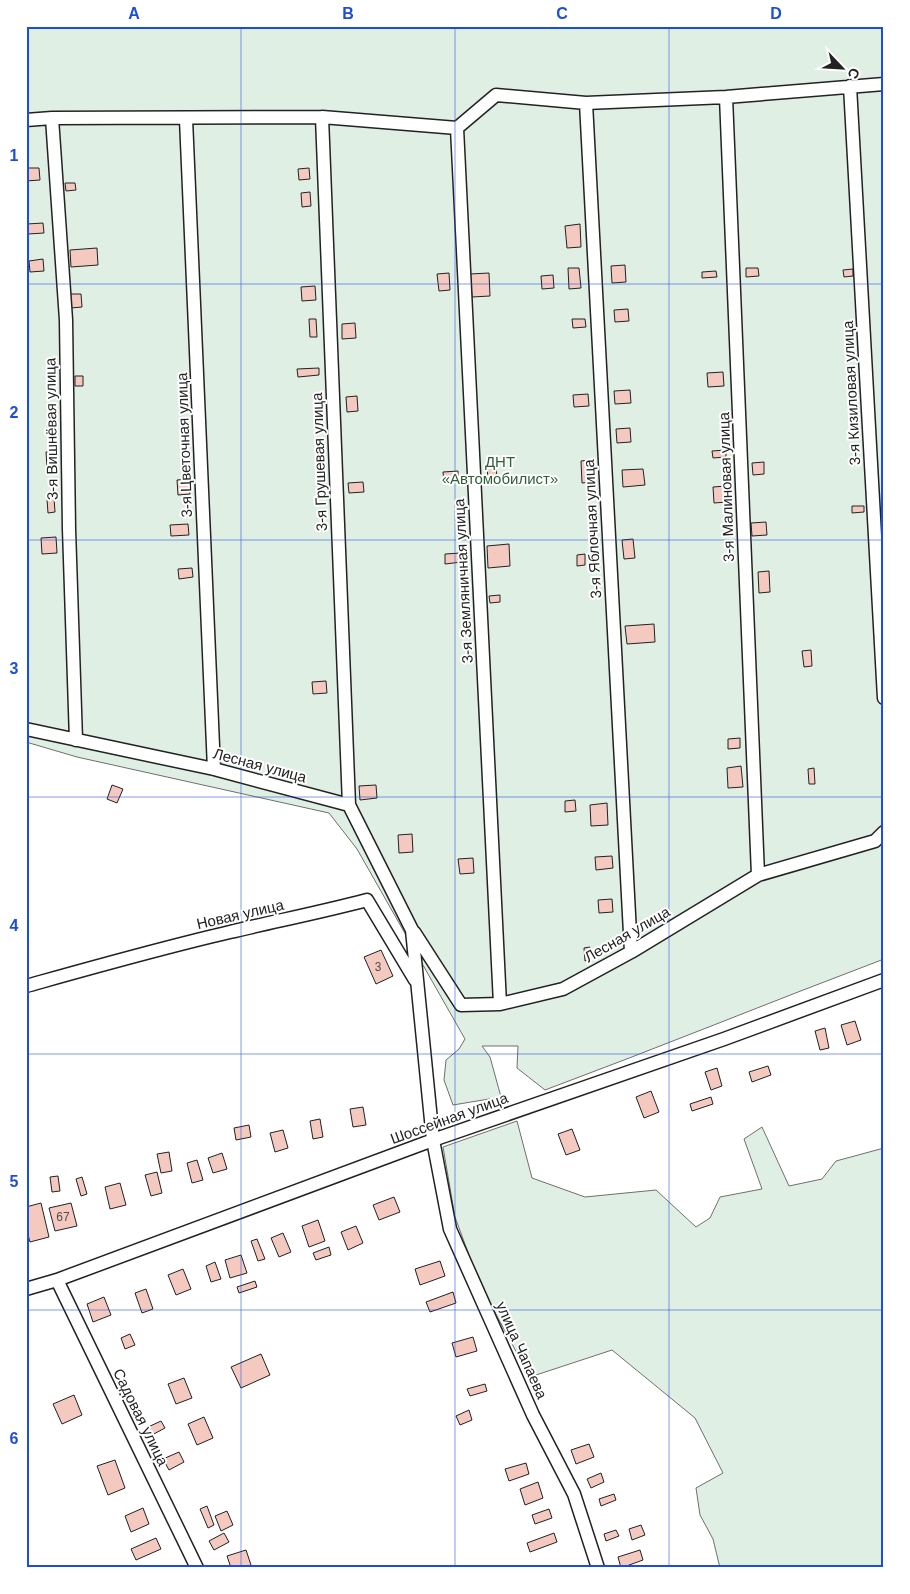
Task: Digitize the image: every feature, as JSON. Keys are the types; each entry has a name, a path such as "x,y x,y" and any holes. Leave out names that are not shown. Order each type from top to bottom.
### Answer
{"street":[{"path":"26,120 52,118 322,117 457,128 496,95 586,103 726,97 884,84"},
{"name":"3-я Кизиловая улица","path":"850,86 884,698"},
{"name":"3-я Малиновая улица","path":"726,97 758,875"},
{"name":"3-я Яблочная улица","path":"586,103 631,952"},
{"name":"3-я Грушевая улица","path":"322,117 348,805"},
{"name":"3-я Вишнёвая улица","path":"52,118 66,320 69,519 76,740"},
{"name":"3-я Цветочная улица","path":"186,119 214,769"},
{"name":"3-я Земляничная улица","path":"457,128 500,1004"},
{"name":"Лесная улица","path":"26,729 214,769 348,805 412,930 461,1005 500,1004 563,990 631,952 758,875 875,841 884,832"},
{"name":"Новая улица","path":"26,986 202,939 367,900 417,983"},
{"name":"Лесная улица","path":"412,930 433,1140"},
{"name":"Шоссейная улица","path":"26,1289 57,1280 433,1140 884,980"},
{"name":"улица Чапаева","path":"433,1140 450,1229 533,1414 574,1494 598,1568"},
{"name":"Садовая улица","path":"57,1280 197,1568"}],"green space":[{"name":"ДНТ «Автомобилист»","path":"26,26 884,26 884,959 545,1090 517,1068 518,1046 482,1046 490,1057 501,1097 453,1105 444,1080 446,1060 459,1049 465,1039 357,849 329,813 77,757 26,742"},
{"path":"517,1121 532,1178 585,1197 656,1190 696,1227 710,1218 720,1197 762,1189 744,1139 762,1127 789,1186 822,1179 836,1161 884,1148 884,1568 720,1568 713,1539 700,1515 696,1488 723,1473 695,1418 612,1350 530,1377 480,1285 455,1217 443,1147"}],"building":[{"path":"26,168 39,168 40,180 26,181"},
{"path":"309,168 310,179 299,180 298,169"},
{"path":"65,183 75,183 76,190 66,191"},
{"path":"310,192 311,206 302,207 301,193"},
{"path":"43,223 44,233 28,234 27,224"},
{"path":"580,224 581,247 567,248 565,226"},
{"path":"97,248 98,265 71,267 70,250"},
{"path":"43,259 44,271 30,272 29,261"},
{"path":"625,265 626,282 612,283 611,266"},
{"path":"568,268 579,268 581,288 569,289"},
{"path":"746,268 758,268 759,276 746,277"},
{"path":"853,269 853,276 844,277 843,270"},
{"path":"716,271 717,277 702,278 702,272"},
{"path":"449,273 450,290 439,291 437,274"},
{"path":"489,273 490,296 472,297 470,274"},
{"path":"553,275 554,288 542,289 541,276"},
{"path":"315,286 316,300 302,301 301,287"},
{"path":"70,294 81,294 82,307 71,308"},
{"path":"628,309 629,321 615,322 614,310"},
{"path":"309,319 316,319 317,337 310,337"},
{"path":"572,319 585,319 586,327 573,328"},
{"path":"355,323 356,338 342,339 342,324"},
{"path":"319,368 319,375 298,377 297,369"},
{"path":"723,372 724,386 708,387 707,373"},
{"path":"75,376 83,376 83,386 75,386"},
{"path":"630,390 631,403 615,404 614,391"},
{"path":"588,394 589,406 574,407 573,395"},
{"path":"357,396 358,411 347,412 346,397"},
{"path":"630,428 631,442 617,443 616,429"},
{"path":"726,450 726,457 713,458 712,451"},
{"path":"53,451 54,466 47,467 46,452"},
{"path":"589,460 591,482 582,483 581,461"},
{"path":"764,462 764,474 753,475 752,463"},
{"path":"496,463 497,479 488,480 487,464"},
{"path":"643,469 645,485 623,487 622,470"},
{"path":"458,471 458,482 444,483 443,472"},
{"path":"189,479 190,494 178,495 177,480"},
{"path":"363,482 364,492 349,493 348,483"},
{"path":"726,486 727,502 714,503 713,487"},
{"path":"54,498 55,512 48,513 47,499"},
{"path":"852,506 864,506 864,512 852,513"},
{"path":"766,522 767,535 752,536 751,523"},
{"path":"188,524 189,535 171,536 170,525"},
{"path":"56,537 57,553 42,554 41,538"},
{"path":"633,539 635,558 624,559 622,540"},
{"path":"509,544 510,566 488,568 487,546"},
{"path":"461,553 462,562 445,564 445,554"},
{"path":"585,554 585,565 577,566 577,555"},
{"path":"192,568 193,577 179,579 178,569"},
{"path":"769,571 770,592 759,593 758,572"},
{"path":"500,595 500,602 490,603 489,596"},
{"path":"654,624 655,642 627,644 625,626"},
{"path":"811,650 812,666 804,667 802,651"},
{"path":"326,681 327,693 313,694 312,682"},
{"path":"740,738 740,748 728,749 728,739"},
{"path":"741,766 743,787 728,788 727,768"},
{"path":"814,768 815,784 809,784 808,769"},
{"path":"112,785 123,789 117,803 107,799"},
{"path":"376,785 377,798 360,800 359,786"},
{"path":"575,800 576,811 565,812 565,801"},
{"path":"607,803 608,825 591,826 590,805"},
{"path":"412,834 413,852 399,853 398,835"},
{"path":"612,856 613,868 596,870 595,857"},
{"path":"473,858 474,873 460,874 458,859"},
{"path":"612,899 613,912 599,913 598,900"},
{"path":"590,947 591,960 585,961 584,948"},
{"path":"381,950 393,976 376,984 364,957"},
{"path":"855,1021 861,1040 847,1045 841,1025"},
{"path":"825,1028 829,1048 820,1050 815,1031"},
{"path":"768,1066 771,1075 752,1082 749,1072"},
{"path":"717,1068 722,1086 711,1090 705,1072"},
{"path":"651,1091 659,1112 644,1118 636,1097"},
{"path":"711,1097 713,1104 692,1111 690,1104"},
{"path":"363,1107 366,1125 353,1127 350,1109"},
{"path":"320,1119 323,1137 313,1139 310,1121"},
{"path":"249,1125 251,1137 236,1140 234,1128"},
{"path":"572,1129 580,1150 566,1155 558,1134"},
{"path":"283,1130 288,1148 275,1152 270,1133"},
{"path":"169,1152 172,1171 161,1173 157,1154"},
{"path":"222,1153 227,1169 213,1173 208,1158"},
{"path":"197,1160 203,1180 192,1183 187,1163"},
{"path":"157,1172 162,1193 151,1196 145,1175"},
{"path":"58,1176 60,1191 52,1192 50,1177"},
{"path":"82,1177 87,1194 81,1196 76,1179"},
{"path":"120,1183 126,1205 110,1209 105,1187"},
{"path":"394,1197 400,1212 379,1220 373,1205"},
{"path":"41,1203 49,1237 30,1242 26,1228 26,1207"},
{"path":"71,1203 77,1226 55,1231 49,1208"},
{"path":"318,1220 325,1241 309,1247 302,1226"},
{"path":"356,1226 363,1243 348,1250 341,1232"},
{"path":"283,1233 291,1252 279,1257 271,1238"},
{"path":"257,1239 265,1259 258,1261 251,1241"},
{"path":"329,1247 331,1255 316,1260 313,1253"},
{"path":"241,1255 247,1273 230,1278 225,1260"},
{"path":"440,1261 445,1276 420,1285 415,1269"},
{"path":"215,1262 221,1279 211,1282 206,1266"},
{"path":"183,1269 191,1289 176,1295 168,1275"},
{"path":"255,1281 257,1287 239,1293 237,1287"},
{"path":"146,1289 153,1309 142,1313 135,1293"},
{"path":"453,1292 456,1303 430,1312 426,1302"},
{"path":"104,1297 111,1315 93,1322 87,1304"},
{"path":"130,1334 135,1345 125,1349 121,1338"},
{"path":"473,1337 477,1351 456,1357 452,1343"},
{"path":"261,1354 270,1375 241,1388 231,1367"},
{"path":"184,1378 192,1398 176,1404 168,1384"},
{"path":"485,1384 487,1391 470,1396 467,1389"},
{"path":"74,1395 82,1415 62,1424 53,1404"},
{"path":"469,1410 472,1420 460,1425 456,1416"},
{"path":"204,1417 213,1438 197,1445 188,1424"},
{"path":"161,1421 165,1428 150,1436 146,1428"},
{"path":"589,1444 594,1457 576,1464 571,1450"},
{"path":"179,1452 184,1462 169,1470 163,1459"},
{"path":"115,1460 125,1488 108,1495 97,1466"},
{"path":"526,1463 529,1474 509,1481 505,1469"},
{"path":"601,1473 604,1482 591,1488 587,1479"},
{"path":"538,1482 543,1498 525,1505 520,1489"},
{"path":"614,1494 616,1500 601,1506 599,1499"},
{"path":"207,1506 214,1525 208,1528 200,1509"},
{"path":"143,1508 149,1524 131,1532 125,1516"},
{"path":"549,1509 552,1518 535,1524 532,1515"},
{"path":"227,1511 233,1525 221,1531 215,1516"},
{"path":"641,1525 645,1535 632,1540 629,1529"},
{"path":"616,1530 619,1536 606,1541 604,1534"},
{"path":"224,1533 229,1542 214,1550 209,1541"},
{"path":"554,1533 557,1542 530,1552 527,1543"},
{"path":"156,1538 161,1549 136,1560 131,1549"},
{"path":"246,1550 251,1565 242,1568 231,1568 227,1556"},
{"path":"640,1550 643,1560 621,1568 618,1557"}]}
